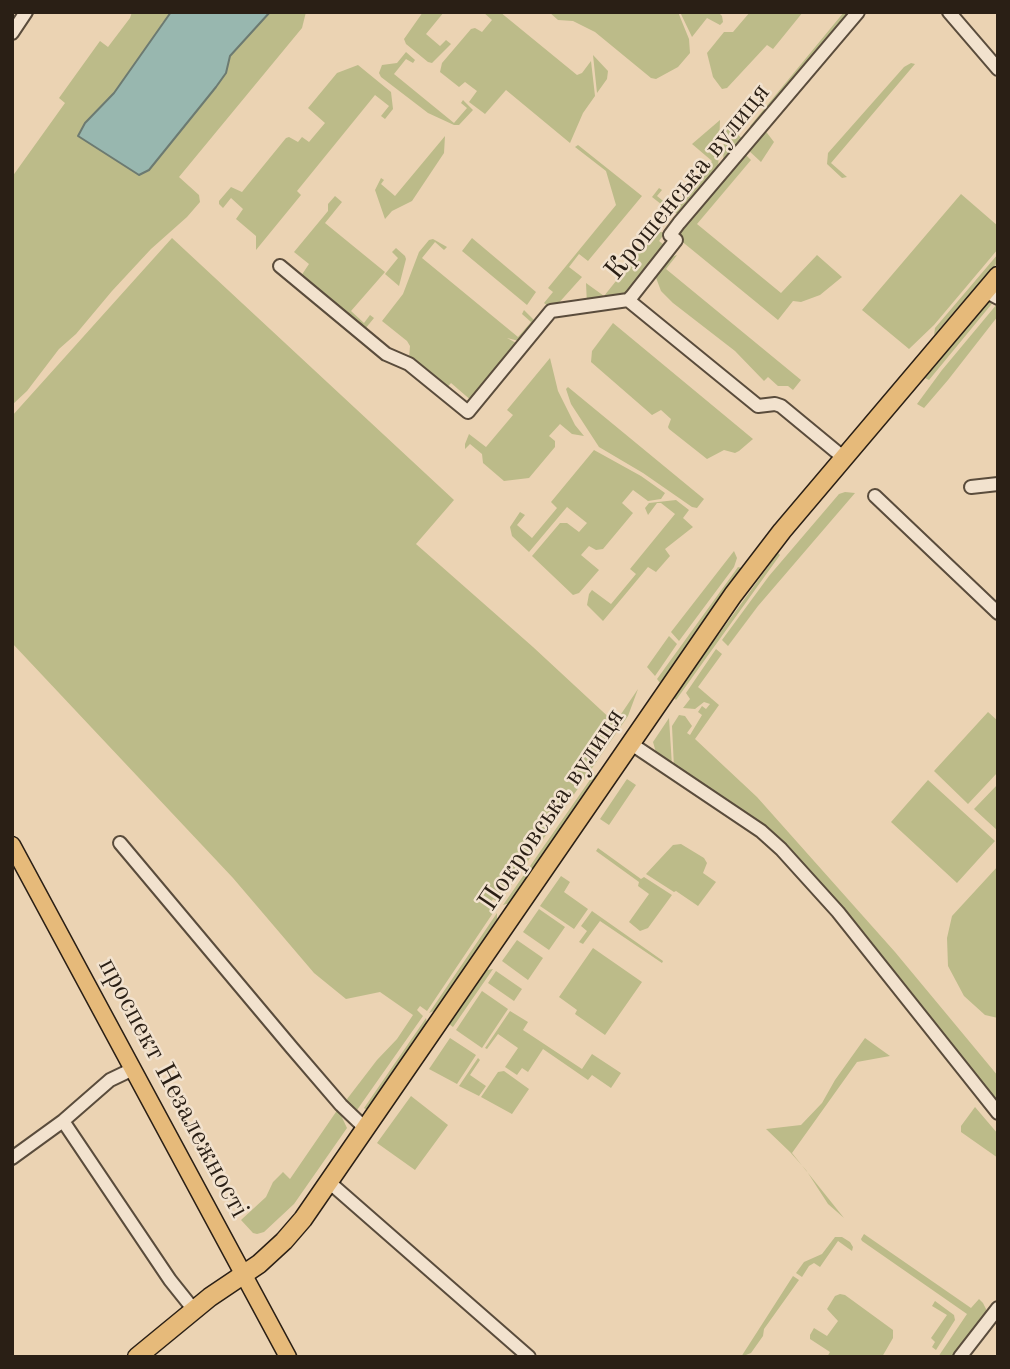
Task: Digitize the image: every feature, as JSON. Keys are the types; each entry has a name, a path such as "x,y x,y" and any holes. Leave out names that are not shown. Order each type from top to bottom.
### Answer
{"highway":[{"name":"Покровська вулиця","path":"137,1357 194,1310 245,1275 284,1241 366,1129 733,595 844,458 991,295 998,276"}],"main road":[{"name":"проспект Незалежності","path":"12,845 288,1357"}],"street":[{"path":"12,33 26,12"},
{"name":"Крошенська вулиця","path":"280,266 386,354 409,364 468,412 551,311 628,300 676,240 670,235 679,223 859,12"},
{"path":"949,12 998,69"},
{"path":"628,300 758,406 781,406 844,458"},
{"path":"971,487 998,484"},
{"path":"875,496 998,613"},
{"path":"630,743 761,831 781,849 838,912 998,1113"},
{"path":"120,842 292,1048 341,1105 366,1129"},
{"path":"12,1158 62,1121 110,1080 133,1069"},
{"path":"62,1121 170,1280 194,1310"},
{"path":"329,1182 529,1357"},
{"path":"960,1357 998,1308"}],"shaded area":[{"path":"132,12 171,12 167,20 159,24 166,21 161,155 222,79 230,56 270,12 306,12 302,28 179,177 199,195 200,202 112,291 12,405 12,177 65,103 59,98 100,41 108,47"},
{"path":"423,12 444,12 426,34 440,46 446,40 451,44 432,63 406,44 404,39"},
{"path":"483,12 500,12 577,75 582,73 591,61 595,96 583,113 570,143 506,90 485,114 469,102 477,91 465,82 459,87 440,72 442,63 471,29 482,32 492,20"},
{"path":"549,12 678,12 689,39 690,53 678,67 656,79 651,78 595,32 573,21 558,20"},
{"path":"680,12 718,12 723,22 720,25 707,18 692,37"},
{"path":"750,12 803,12 773,49 767,45 727,88 722,89 713,77 707,53 724,32 733,32"},
{"path":"844,12 854,12 752,128 750,126"},
{"path":"406,52 415,60 413,63 406,59 394,74 454,123 467,108 461,103 463,100 473,110 459,125 428,113 381,77 379,73 382,65 397,63"},
{"path":"593,55 608,71 607,79 597,93"},
{"path":"915,64 831,163 847,177 842,178 827,164 828,153 904,67"},
{"path":"358,65 391,92 393,109 385,119 381,116 389,106 375,95 297,191 301,195 256,250 256,236 236,219 243,209 231,198 223,208 219,201 231,187 242,192 286,138 298,142 302,137 309,142 325,123 308,108 337,73"},
{"path":"720,120 718,172 680,214 671,212 652,197 659,188 662,190 657,196 672,208 712,161 692,144"},
{"path":"728,126 745,141 723,167 724,133"},
{"path":"764,129 774,142 761,162 747,149"},
{"path":"445,136 444,153 412,201 392,211 385,219 375,190 381,178 384,180 381,184 395,196"},
{"path":"578,145 642,196 588,261 579,254 569,267 582,277 556,306 549,307 544,303 553,292 548,288 616,205 606,171 575,147"},
{"path":"744,153 751,160 697,224 781,293 817,255 842,277 820,295 801,302 793,301 778,320 674,235"},
{"path":"961,194 998,226 998,249 934,325 909,349 862,310"},
{"path":"335,196 342,202 325,223 385,272 351,311 364,323 370,315 374,318 365,329 299,279 309,264 294,252 328,211 328,204"},
{"path":"654,233 665,233 659,241 667,247 626,299 587,305 586,283 604,296 620,276 618,273"},
{"path":"172,238 454,500 416,544 615,723 638,689 628,716 499,903 493,899 489,905 495,910 427,1011 420,1006 417,1010 423,1016 357,1110 344,1103 397,1039 413,1015 380,992 346,999 314,973 233,878 12,643 12,416"},
{"path":"472,238 536,292 527,305 462,251"},
{"path":"433,239 447,247 444,250 435,242 422,258 518,337 531,322 522,314 524,310 537,323 519,341 507,338 520,345 473,402 451,383 445,390 409,358 410,346 407,341 382,321 403,294 419,252"},
{"path":"396,248 406,259 399,286 385,274 398,258 392,252"},
{"path":"998,254 998,262 934,335 935,328"},
{"path":"677,255 666,269 801,380 793,390 788,386 778,386 768,377 764,381 735,351 661,291 655,275 668,258"},
{"path":"990,300 995,300 929,380 925,378"},
{"path":"997,304 998,316 948,380 924,408 917,404 942,370"},
{"path":"613,323 753,439 735,453 724,450 707,459 669,429 671,419 661,410 652,415 591,362 592,351"},
{"path":"550,358 558,391 575,425 584,436 572,434 560,424 549,436 555,441 555,447 529,478 504,481 483,463 482,454 470,444 465,449 465,444 469,434 486,447 513,415 507,410"},
{"path":"568,387 704,499 697,508 599,447 571,404 566,389"},
{"path":"594,450 641,476 665,493 661,499 648,501 633,490 622,503 633,513 603,549 596,550 589,546 581,555 599,570 579,593 573,595 532,556 560,523 567,523 579,532 587,523 567,507 529,552 512,536 510,527 520,512 525,515 517,525 532,538 557,508 551,502"},
{"path":"855,493 758,606 728,646 722,640 769,576 839,494"},
{"path":"676,500 689,510 683,518 693,527 665,549 670,556 656,572 648,567 603,621 587,605 589,594 592,590 611,604 636,574 630,569 675,514 661,503 657,503 648,515 645,508 649,503"},
{"path":"734,551 737,558 734,567 679,641 671,632"},
{"path":"778,553 780,555 676,700 673,697"},
{"path":"738,567 742,568 660,683 657,679"},
{"path":"669,636 677,644 655,676 647,667"},
{"path":"716,649 722,654 698,687 719,705 695,739 757,797 895,952 998,1076 998,1105 839,905 781,839 707,787 674,768 672,726 679,715 685,716 692,726 687,733 690,735 702,715 698,712 702,706 706,709 710,704 704,702 695,709 683,708 690,699 686,693"},
{"path":"988,712 998,721 998,772 968,804 934,771"},
{"path":"669,718 672,766 657,756 653,742"},
{"path":"594,774 596,776 510,903 503,905"},
{"path":"627,779 636,785 609,825 600,819"},
{"path":"928,780 995,841 957,883 891,822"},
{"path":"998,784 998,831 974,809"},
{"path":"681,844 704,858 707,863 703,873 716,882 698,906 646,874 673,845"},
{"path":"598,848 641,879 644,877 672,895 648,928 640,931 629,922 649,894 638,886 639,882 596,851"},
{"path":"998,866 998,1018 985,1015 964,996 948,966 947,938 952,916"},
{"path":"561,876 570,882 564,892 588,909 574,929 540,906"},
{"path":"539,909 565,927 549,950 523,932"},
{"path":"592,911 663,961 662,963 600,921 583,944 579,942 587,931 581,926"},
{"path":"497,913 497,920 437,1010 429,1013"},
{"path":"517,940 543,958 528,980 502,961"},
{"path":"593,948 642,982 605,1035 575,1014 577,1010 559,997"},
{"path":"493,969 453,1027 449,1024 487,970"},
{"path":"496,971 522,989 514,1001 488,983"},
{"path":"482,991 508,1009 482,1048 456,1030"},
{"path":"510,1011 528,1022 523,1030 582,1069 592,1054 621,1073 611,1088 592,1075 588,1080 543,1049 528,1072 522,1068 517,1075 505,1067 518,1048 498,1034 487,1049 485,1048"},
{"path":"426,1018 424,1029 368,1111 364,1108"},
{"path":"450,1038 476,1055 457,1084 429,1069"},
{"path":"865,1038 890,1056 857,1062 792,1153 802,1165 766,1129 801,1125 822,1103"},
{"path":"478,1058 480,1060 470,1075 486,1086 479,1096 459,1086"},
{"path":"504,1071 529,1089 512,1114 481,1097 498,1072"},
{"path":"411,1096 448,1125 415,1170 377,1143"},
{"path":"975,1107 998,1134 998,1158 961,1132 961,1126"},
{"path":"338,1109 347,1128 294,1204 264,1232 253,1233 241,1220 266,1197 273,1182 283,1172 290,1179"},
{"path":"808,1173 844,1218 828,1204"},
{"path":"864,1234 971,1308 979,1299 983,1303 986,1316 954,1357 938,1357 967,1314 862,1241"},
{"path":"835,1237 842,1237 850,1242 852,1251 838,1241 820,1267 814,1263 802,1277 796,1273 804,1262 822,1254"},
{"path":"793,1276 799,1280 764,1329 763,1336 751,1353 741,1357"},
{"path":"840,1294 893,1330 893,1338 882,1357 827,1357 830,1352 810,1339 814,1328 827,1336 838,1321 827,1309 835,1296"},
{"path":"935,1301 954,1315 955,1320 936,1350 932,1347 935,1342 931,1338 947,1315 932,1306"}],"water":[{"path":"171,12 270,12 230,56 226,73 216,87 149,170 139,175 78,136 85,123 114,93"}]}
